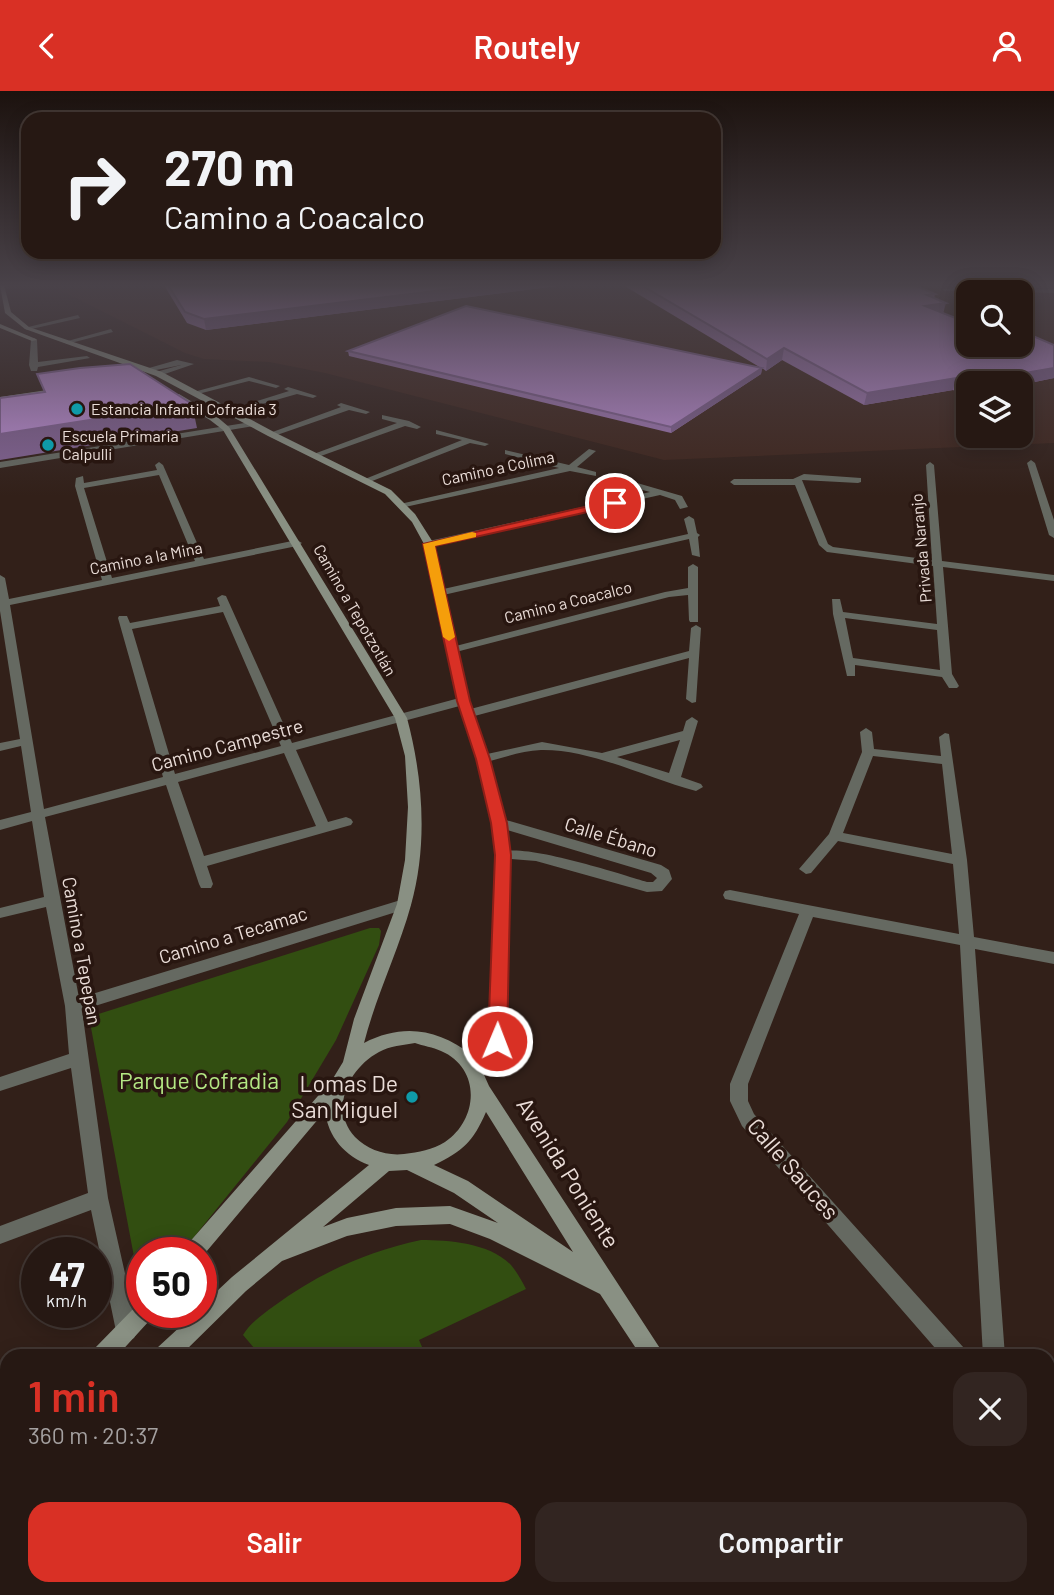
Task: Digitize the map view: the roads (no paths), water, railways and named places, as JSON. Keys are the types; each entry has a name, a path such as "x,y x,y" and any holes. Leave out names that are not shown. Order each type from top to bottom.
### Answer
{"main road":[{"name":"Camino a Tepotzotlán","path":"79,355 140,374 159,374 364,481 405,504 429,544 465,707 483,759 499,823 503,855 497,1041 473,1065"},
{"name":"Camino a Tepotzotlán","path":"97,355 140,374 213,418 226,429 298,543 401,718 411,756 415,807 412,860 404,904 362,1019 351,1063"},
{"path":"0,393 65,386 0,399"},
{"path":"207,1237 337,1085 351,1063 369,1048 391,1039 415,1037 438,1040 458,1050 473,1065 481,1089 480,1109 471,1128 455,1145 435,1157 411,1163 386,1163 365,1155 347,1142 336,1125 333,1105 337,1085"},
{"name":"Avenida Poniente","path":"481,1089 649,1349"},
{"path":"172,1349 239,1284 386,1163"},
{"name":"Avenida Poniente","path":"411,1163 461,1187 607,1287"},
{"path":"275,1254 347,1227 396,1217 450,1215 496,1232 607,1287"},
{"path":"110,1349 130,1328"}],"street":[{"path":"33,355 33,367 87,358"},
{"path":"140,374 182,361 190,364 159,374"},
{"path":"194,393 249,379 276,386"},
{"path":"285,389 313,396"},
{"path":"230,411 295,392"},
{"path":"333,403 366,412"},
{"path":"271,434 349,408"},
{"path":"385,417 417,426"},
{"path":"315,455 406,423"},
{"path":"0,465 251,424"},
{"path":"439,432 485,444"},
{"path":"364,481 470,440"},
{"name":"Camino a Colima","path":"405,504 570,468 592,451"},
{"path":"508,452 593,474"},
{"path":"1031,463 1054,535"},
{"name":"Privada Naranjo","path":"930,465 946,674 953,686"},
{"path":"108,582 79,482 160,469 201,563"},
{"path":"734,482 796,481 804,477 858,479"},
{"path":"613,478 679,498 683,507"},
{"path":"796,481 824,545 830,550 1054,578"},
{"path":"429,544 664,492"},
{"path":"689,519 695,535 697,555"},
{"path":"439,593 695,535"},
{"name":"Camino a la Mina","path":"2,603 298,543"},
{"path":"692,699 695,653 694,567"},
{"name":"Camino a Tepepan","path":"0,578 6,656 27,741 52,900 74,1006 78,1058 99,1198 127,1331"},
{"name":"Camino a Coacalco","path":"452,650 669,594 693,591"},
{"path":"836,601 852,674"},
{"path":"206,884 125,623 224,603 324,828"},
{"name":"Privada Naranjo","path":"838,614 944,628"},
{"name":"Camino Campestre","path":"0,825 401,718 465,707 695,653"},
{"path":"849,661 946,674"},
{"path":"600,757 690,728 674,779"},
{"path":"806,869 835,836 868,752 866,732"},
{"path":"945,737 967,941 994,1349"},
{"path":"0,747 27,741"},
{"path":"483,759 543,746 600,757 696,787"},
{"path":"868,752 948,761"},
{"path":"198,863 346,822"},
{"name":"Calle Ébano","path":"499,823 656,869 664,874 665,880 657,887 647,887 536,856 503,855"},
{"path":"835,836 960,860"},
{"path":"730,895 1054,958"},
{"path":"0,913 52,900"},
{"name":"Camino a Tecamac","path":"74,1006 404,904"},
{"name":"Calle Sauces","path":"808,911 740,1084 738,1101 748,1120 950,1349"},
{"path":"0,1084 78,1058"},
{"path":"0,1235 99,1198"}],"place":[{"name":"Estancia Infantil Cofradia 3","path":"77,409"},
{"name":"Escuela Primaria Calpulli","path":"48,445"},
{"name":"Lomas De San Miguel","path":"412,1097"}],"park label":[{"name":"Parque Cofradia","path":"199,1081"}]}
